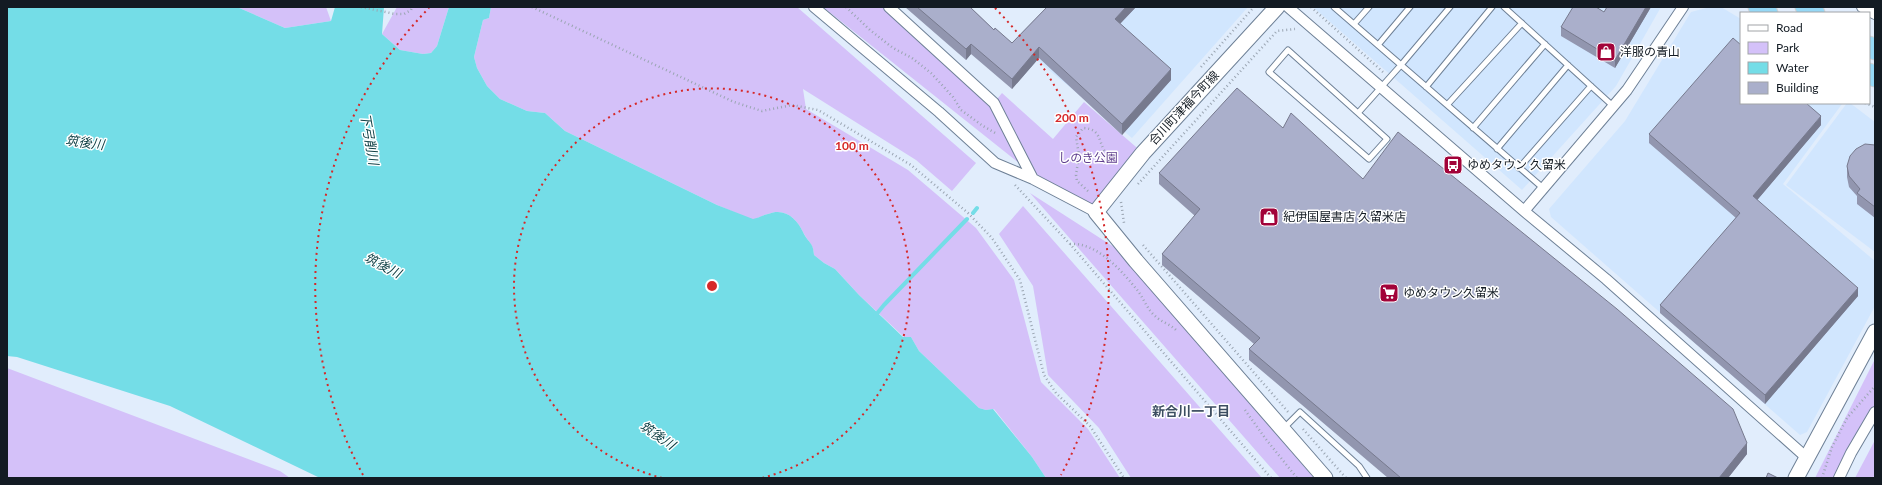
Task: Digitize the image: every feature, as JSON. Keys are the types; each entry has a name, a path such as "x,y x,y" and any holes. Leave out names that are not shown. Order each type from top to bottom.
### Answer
{"street":[{"path":"814,7 939,112 995,163 1033,179 1096,212 1136,261 1324,478"},
{"path":"889,7 994,103 1033,179"},
{"name":"合川町津福今町線","path":"1096,212 1143,152 1276,7"},
{"path":"1288,7 1524,211 1584,260 1807,458"},
{"path":"1524,211 1627,90 1683,7"},
{"path":"1796,478 1875,332"},
{"path":"1839,478 1851,453 1875,412"}],"lane":[{"path":"1334,7 1543,188"},
{"path":"1354,24 1369,7"},
{"path":"1378,45 1410,7"},
{"path":"1358,113 1450,7"},
{"path":"1426,87 1492,7"},
{"path":"1504,7 1613,106"},
{"path":"1448,105 1522,23"},
{"path":"1473,128 1545,44"},
{"path":"1288,50 1358,113 1387,138 1369,159 1269,72 1288,50"},
{"path":"1497,149 1568,65"},
{"path":"1519,168 1591,86"},
{"path":"1283,429 1300,412 1359,466 1367,478"}],"path":[{"path":"361,7 395,14 404,14 411,10 412,7"},
{"path":"532,7 734,102 762,111 792,105 818,110 911,165 968,212 992,238 1020,280 1044,375 1056,393 1090,426 1124,478"},
{"path":"846,7 870,30 893,48 912,58 931,73 953,97 961,110 983,126 1002,137 1012,140"},
{"path":"1137,184 1277,31 1294,28"},
{"path":"1088,191 1077,181 1076,175 1079,156 1076,137 1079,132 1083,128 1090,128 1096,132 1100,138 1104,150 1114,161"},
{"path":"995,163 1070,244 1271,478"},
{"path":"1127,196 1121,202 1124,223 1129,229"},
{"path":"1139,241 1346,478"},
{"path":"1070,244 1079,243 1090,248 1111,262 1138,292 1146,306 1156,317 1179,332"},
{"path":"1822,478 1832,447 1847,418 1875,386"},
{"path":"1244,408 1265,438 1297,478"}],"shaded area":[{"path":"1050,7 1248,7 1132,138 1017,44"},
{"path":"1313,7 1661,7 1616,86 1522,190"},
{"path":"1710,7 1721,7 1740,18 1740,104 1842,104 1783,184 1875,261 1875,306 1807,432 1800,435 1551,217 1549,209 1625,121 1691,12"},
{"path":"1846,104 1851,104 1875,122 1875,252 1786,185"}],"green space":[{"path":"237,7 326,7 331,21 285,28"},
{"path":"397,7 449,7 437,46 431,53 423,54 400,50 382,34"},
{"path":"491,7 797,7 976,163 952,191 916,160 803,89 806,109 908,170 976,228 1014,280 1041,382 1088,429 1120,478 1046,478 1032,457 994,409 986,410 979,408 919,351 911,337 904,337 859,295 835,269 814,255 811,245 805,235 794,219 790,216 785,213 774,212 753,220 717,205 565,131 545,113 527,111 500,99 487,86 477,68 474,57 483,20 489,18"},
{"path":"823,7 884,7 992,108 1024,167"},
{"name":"しのき公園","path":"1002,93 1053,139 1084,102 1143,153 1096,212 1033,179 994,103"},
{"path":"1030,193 1114,247 1314,478 1280,478"},
{"path":"1023,206 1262,478 1131,478 1099,428 1048,375 1033,286 999,234"},
{"path":"1875,359 1875,416 1843,478 1815,478"},
{"path":"7,368 280,471 290,478 7,478"},
{"path":"1875,440 1875,474 1873,478 1855,478"}],"water":[{"path":"7,7 237,7 285,28 331,21 335,7 384,7 382,34 400,50 423,54 431,53 437,46 449,7 491,7 489,18 483,20 474,57 477,68 487,86 500,99 527,111 545,113 565,131 717,205 753,219 774,212 785,213 790,216 800,227 811,244 814,255 835,269 859,295 903,337 911,337 919,351 979,408 986,410 993,409 1032,457 1046,478 320,478 170,406 17,357 7,356"}],"building":[{"path":"917,7 970,7 994,30 995,28 1012,43 1047,7 1126,7 1115,19 1171,69 1122,124 1039,47 1012,79 971,44 966,49"},
{"name":"洋服の青山","path":"1573,7 1596,7 1604,12 1607,7 1646,7 1615,60 1561,27"},
{"path":"1733,38 1740,44 1740,104 1807,104 1821,116 1753,196 1858,288 1765,395 1660,305 1740,213 1649,134"},
{"name":"ゆめタウン久留米","path":"1237,88 1283,128 1291,113 1363,179 1398,132 1617,309 1733,409 1747,443 1719,478 1401,478 1249,349 1260,338 1162,254 1200,209 1159,173"},
{"path":"1865,144 1875,145 1875,207 1857,193 1860,189 1849,176 1847,166 1850,156 1856,149"},
{"path":"1768,473 1778,478 1766,478"}],"waterway":[{"path":"973,213 977,208"},
{"path":"875,316 967,219"}],"place":[{"name":"洋服の青山","path":"1606,52"},
{"name":"ゆめタウン 久留米","path":"1453,165"},
{"name":"紀伊国屋書店 久留米店","path":"1269,217"},
{"name":"ゆめタウン久留米","path":"1389,293"}],"district":[{"name":"新合川一丁目","path":"1191,411"}],"water label":[{"name":"下弓削川","path":"370,139"},
{"name":"筑後川","path":"85,142"},
{"name":"筑後川","path":"383,265"},
{"name":"筑後川","path":"658,435"}]}
